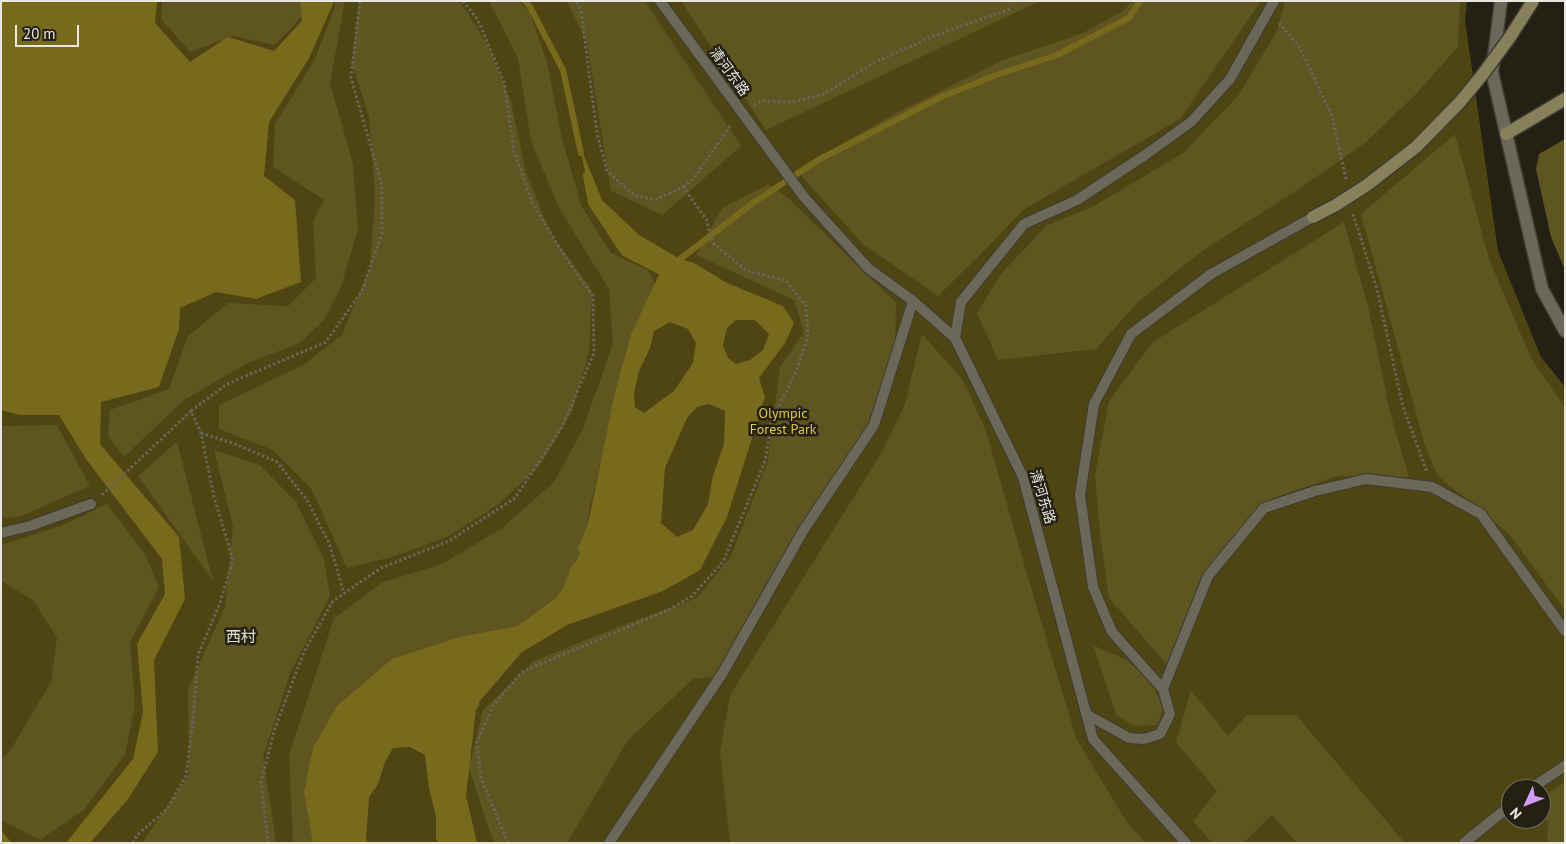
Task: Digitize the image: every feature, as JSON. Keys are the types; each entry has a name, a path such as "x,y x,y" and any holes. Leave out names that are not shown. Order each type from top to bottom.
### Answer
{"main road":[{"path":"1313,217 1367,185 1416,147 1460,102 1483,74 1533,1"},
{"path":"1506,134 1565,99"}],"street":[{"path":"1501,1 1492,72 1542,289 1565,331"}],"lane":[{"name":"清河东路","path":"660,1 804,198 868,268 913,301 955,338 1023,477 1093,739 1186,843"},
{"path":"955,338 961,302 1024,224 1077,200 1191,122 1230,79 1274,1"},
{"path":"1086,714 1129,738 1144,739 1160,734 1170,714 1163,690 1112,632 1093,587 1080,495 1094,404 1131,334 1211,274 1313,217"},
{"path":"609,843 722,674 803,530 874,425 913,301"},
{"path":"1163,690 1208,576 1264,508 1366,479 1432,487 1481,514 1565,630"},
{"path":"1,533 30,526 92,504"},
{"path":"1545,779 1565,766"},
{"path":"1464,843 1501,813"}],"path":[{"path":"92,504 190,411 227,384 326,342 362,291 382,233 382,185 351,78 360,1"},
{"path":"333,601 381,568 448,541 515,498 562,427 594,353 593,296 562,252 532,202 514,151 504,82 478,20 463,1"},
{"path":"576,1 581,10 597,132 607,171 634,196 655,200 683,187 694,178 740,111 761,101 792,102 824,94 873,64 934,36 1010,8"},
{"path":"1269,12 1299,46 1332,116 1346,181"},
{"path":"734,102 747,120"},
{"path":"508,843 481,778 477,742 494,704 522,672 670,609 692,596 723,562 765,461 772,420 796,372 808,337 806,306 785,280 747,271 713,243 706,220 683,187"},
{"path":"1352,209 1376,289 1403,408 1432,487"},
{"path":"133,843 138,835 167,809 186,776 193,721 198,655 220,602 233,560 214,497 201,433 190,411"},
{"path":"201,433 233,443 277,462 307,500 329,543 344,592 333,601 304,652 275,728 261,782 268,843"}],"green space":[{"name":"Olympic Forest Park","path":"1,1 1467,1 1465,20 1498,251 1541,357 1565,387 1565,843 1,843"},
{"path":"162,1 303,1 303,15 275,45 234,36 190,52 161,19"},
{"path":"335,1 345,1 330,83 353,164 358,229 341,287 324,320 300,343 248,363 184,400 124,457 108,436 110,410 169,389 188,336 228,303 288,306 316,278 313,221 324,200 273,167 275,124 314,61 335,7"},
{"path":"359,1 460,1 489,47 511,102 525,169 550,232 592,291 589,352 572,412 541,464 499,504 447,537 392,557 347,568 311,488 273,450 219,429 219,405 303,365 342,335 370,267 375,196 369,116 352,65"},
{"path":"489,1 519,1 530,13 547,63 562,139 582,207 611,253 648,270 661,296 601,460 588,516 592,558 552,615 504,639 415,655 316,843 293,843 289,754 334,618 383,582 442,564 501,529 554,482 583,429 613,343 609,289 559,208 531,141 518,58"},
{"path":"567,1 645,1 741,146 662,215 611,191 587,43"},
{"path":"681,1 1040,1 766,130"},
{"path":"1132,1 1261,1 1180,119 1023,210 938,296 863,244 796,170 898,112 1003,60 1083,33 1123,11"},
{"path":"1285,1 1460,1 1458,47 1415,95 1366,142 1299,189 1202,251 1138,302 1096,349 998,360 977,313 1001,274 1046,226 1094,206 1183,153 1238,96 1277,31"},
{"path":"1455,134 1489,259 1531,358 1565,408 1565,610 1509,534 1438,476 1425,446 1361,214"},
{"path":"1565,139 1565,270 1551,237 1536,169 1539,154"},
{"path":"769,184 789,199 896,303 895,347 874,426 713,677 693,679 628,740 567,843 495,843 469,768 483,710 534,661 697,598 731,556 768,460 780,367 804,332 794,300 696,255 722,208"},
{"path":"1344,222 1368,306 1390,412 1409,477 1337,476 1274,498 1252,516 1207,570 1168,666 1109,598 1100,534 1095,475 1109,401 1153,342"},
{"path":"922,334 963,380 986,431 1076,738 1128,824 1146,843 730,843 720,752 730,695 882,452 905,404"},
{"path":"57,425 90,486 19,517 1,518 1,426"},
{"path":"177,442 213,581 138,476"},
{"path":"214,450 260,465 296,502 324,559 330,596 291,671 263,757 276,843 142,843 189,775 188,689 225,607 233,526"},
{"path":"107,504 145,554 159,587 130,642 135,706 125,754 85,809 40,840 1,820 1,759 10,751 51,682 57,638 33,600 1,581 1,545 61,526"},
{"path":"1093,645 1128,661 1154,685 1163,710 1157,725 1134,726 1116,714"},
{"path":"1191,690 1228,736 1247,715 1296,715 1405,843 1297,843 1272,815 1243,843 1212,843 1193,821 1217,791 1176,742"},
{"path":"1565,782 1565,843 1547,843 1548,829 1551,829 1551,791"}],"shaded area":[{"path":"1,1 157,1 155,23 190,62 228,37 274,51 302,21 300,1 332,1 333,4 309,58 269,122 264,176 295,200 301,282 256,299 216,292 180,308 179,329 159,387 101,402 100,444 179,537 185,599 154,660 158,752 128,799 90,843 66,843 133,759 143,712 137,644 165,594 162,559 86,459 59,415 20,415 1,410"},
{"path":"580,146 602,200 639,235 680,259 694,263 727,283 783,306 794,323 785,343 759,378 765,397 727,517 700,570 663,591 567,625 522,652 473,709 463,796 474,843 439,843 436,839 436,817 429,788 425,755 410,747 393,748 385,762 378,784 369,797 366,840 368,843 313,843 304,792 313,748 337,706 392,659 460,637 518,626 565,591 591,524 618,393 634,335 663,273 624,253 591,203","holes":["736,320 755,320 769,334 763,350 750,360 736,364 728,358 723,345 727,328","670,322 688,329 696,343 693,363 674,391 644,413 635,407 634,393 639,371 650,348 654,331","709,404 725,411 724,444 713,476 708,504 693,530 677,537 661,523 665,468 687,418 697,407"]}],"waterway":[{"path":"525,1 563,70 581,153"},
{"path":"675,263 753,203 818,160 941,97 999,74 1057,55 1129,18 1140,1"},
{"path":"581,549 591,524 618,393 634,335 663,273 624,253 591,203 586,175"},
{"path":"560,597 565,591 575,566"},
{"path":"474,843 463,796 473,709 476,704"},
{"path":"1,835 8,843"}],"district":[{"name":"西村","path":"241,638"}]}
